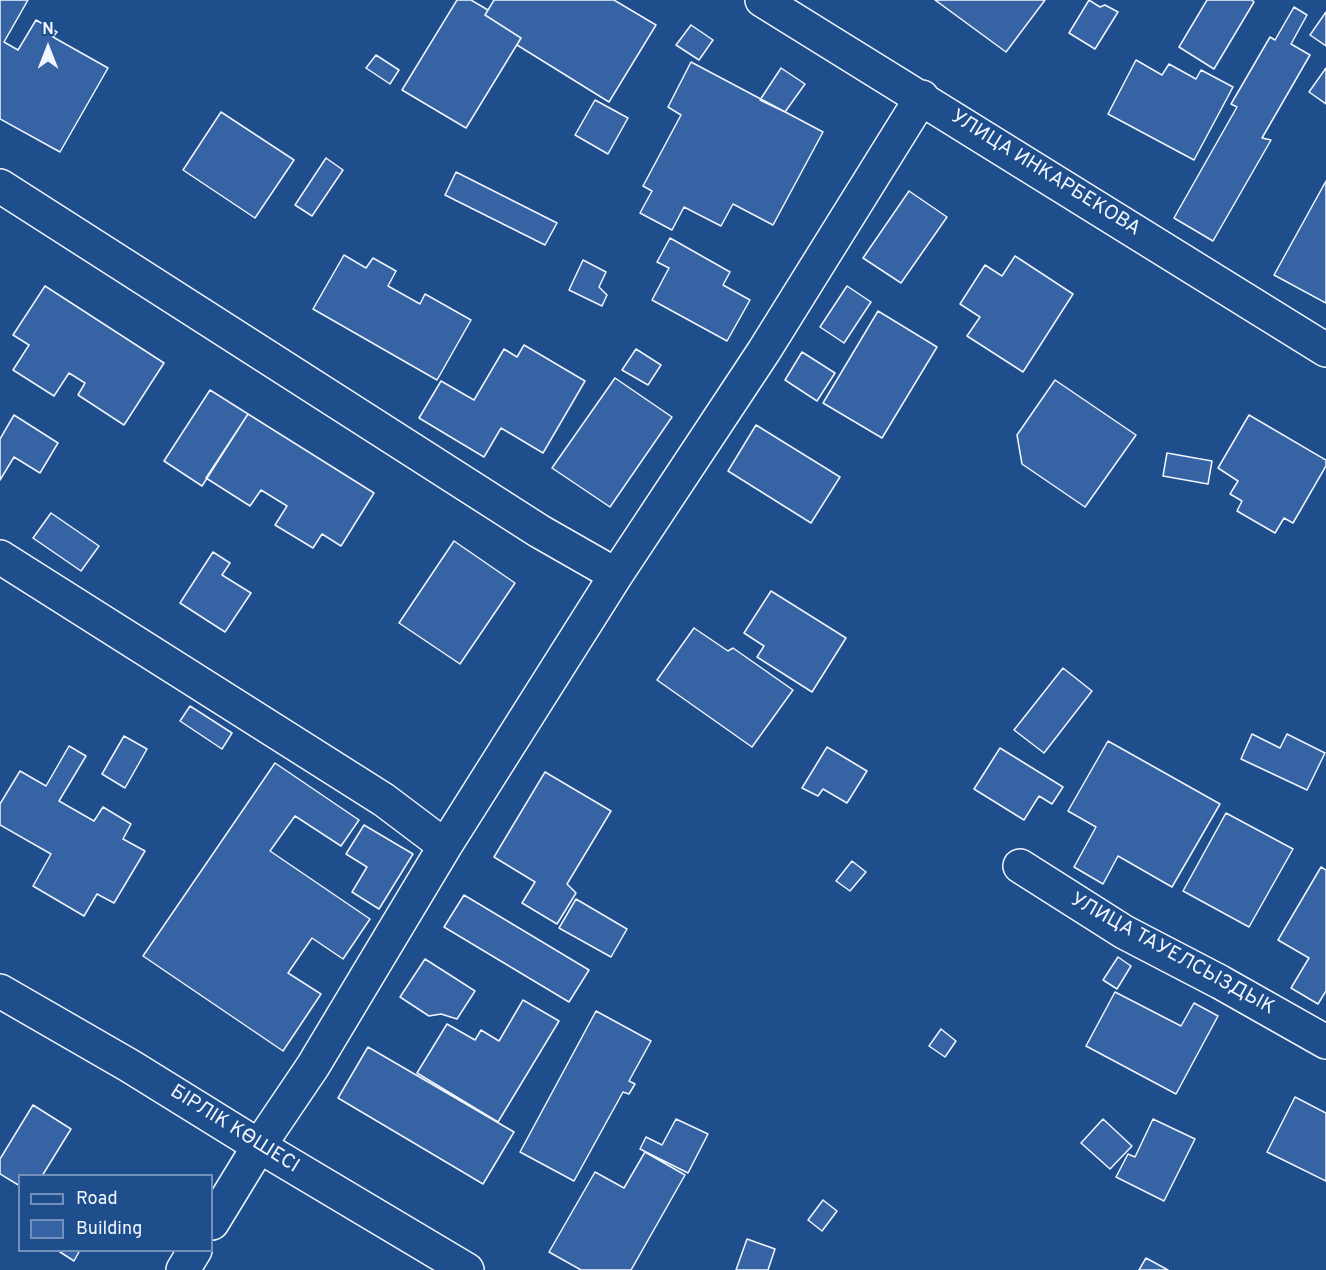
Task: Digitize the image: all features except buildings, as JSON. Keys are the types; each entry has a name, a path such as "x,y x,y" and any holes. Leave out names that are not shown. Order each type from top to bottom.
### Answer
{"street":[{"name":"УЛИЦА ИНКАРБЕКОВА","path":"762,0 1326,350"},
{"path":"213,1221 259,1146 314,1066 445,846 616,575 764,351 922,98"},
{"path":"0,186 539,531 616,575"},
{"path":"0,557 384,800 445,846"},
{"name":"УЛИЦА ТАУЕЛСЫЗДЫК","path":"1020,866 1124,932 1220,982 1326,1042"},
{"name":"БІРЛІК КӨШЕСІ","path":"0,991 130,1066 467,1270"},
{"path":"183,1270 194,1252"}]}
